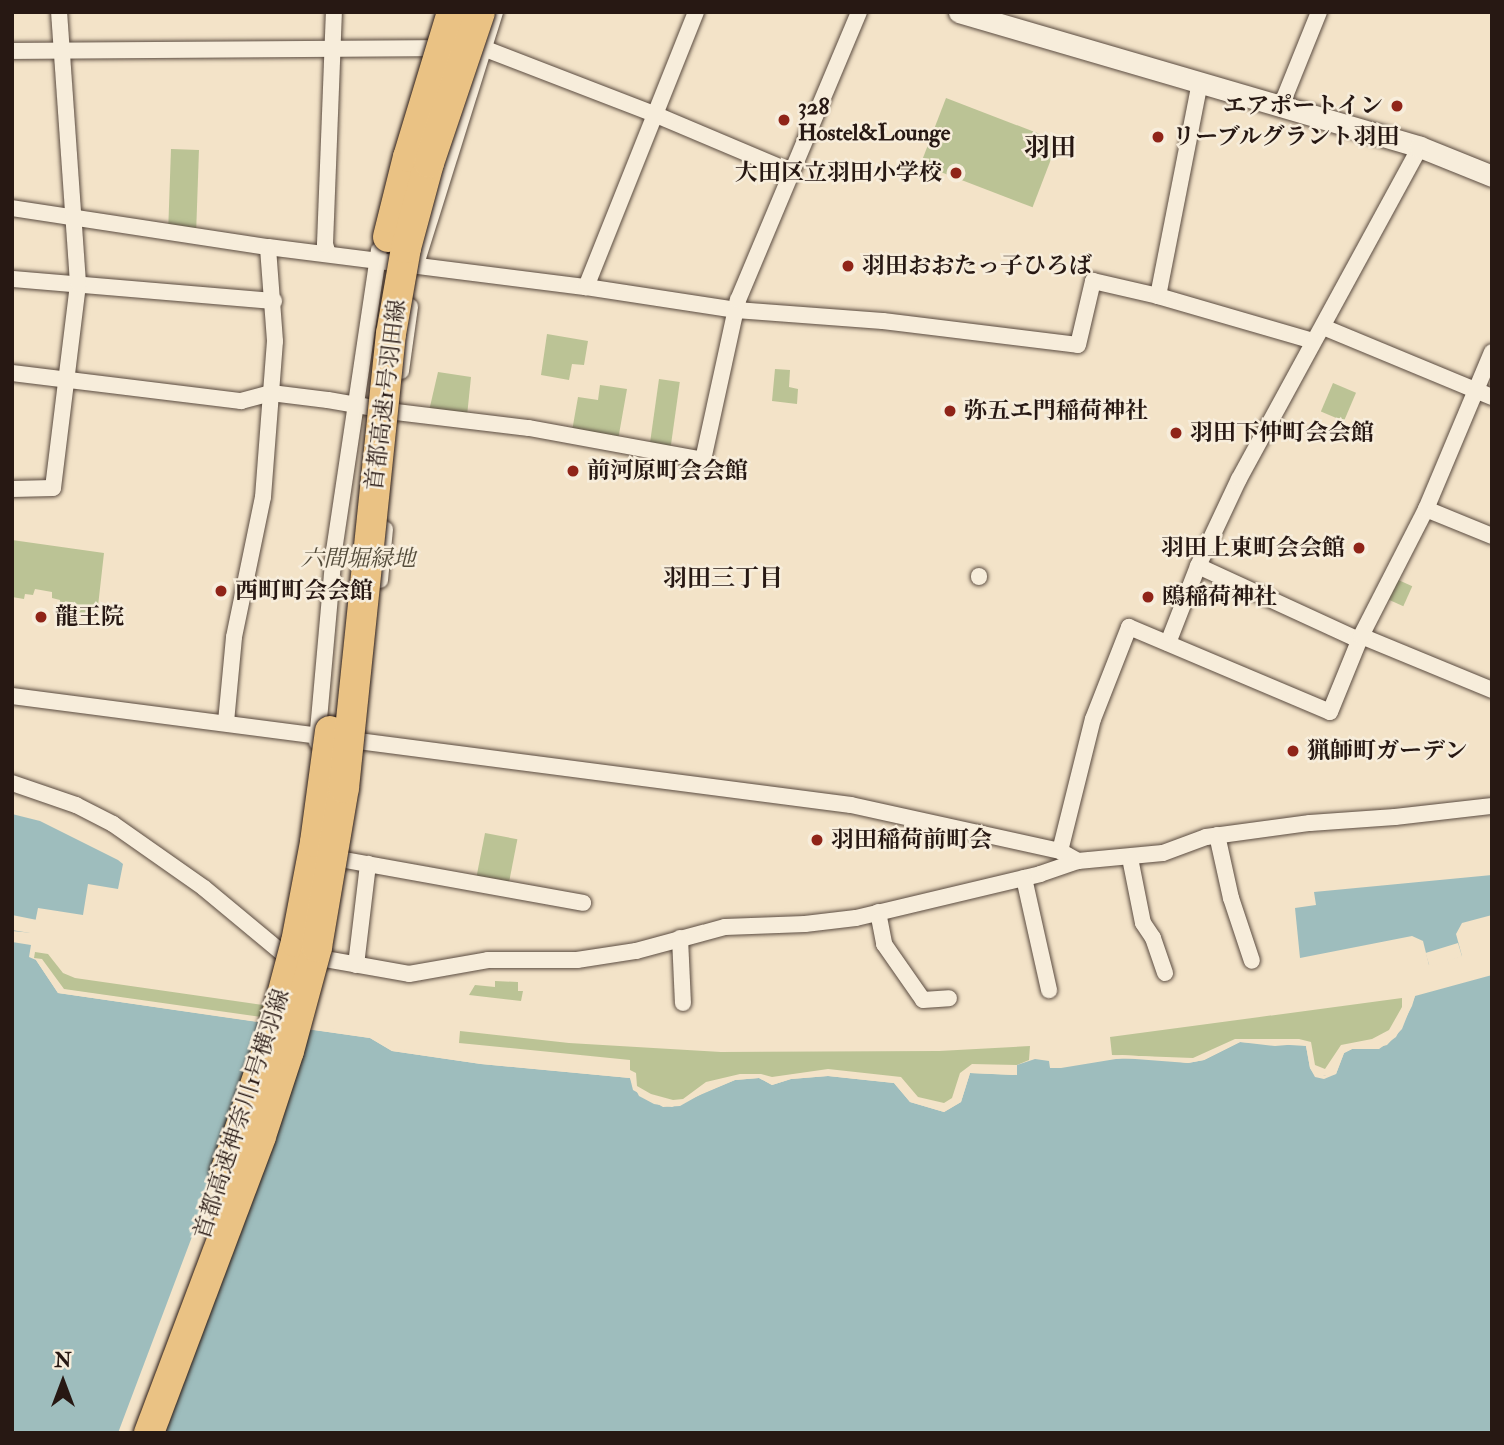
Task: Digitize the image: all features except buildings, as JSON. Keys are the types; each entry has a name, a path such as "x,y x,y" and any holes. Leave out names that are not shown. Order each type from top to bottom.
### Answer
{"highway":[{"name":"首都高速1号羽田線","path":"334,787 371,330 408,158 452,12"},
{"name":"首都高速1号羽田線","path":"334,787 391,334 407,248 429,163 480,12"},
{"name":"首都高速神奈川1号横羽線","path":"128,1433 236,1142 269,1044 334,787"},
{"name":"首都高速神奈川1号横羽線","path":"149,1433 289,1051 320,935 334,787"}],"street":[{"path":"12,489 53,488 78,284 76,219 58,12"},
{"path":"328,254 325,244 334,12"},
{"path":"283,951 318,735 334,551 376,260 446,12"},
{"path":"330,962 383,559 396,412 416,265 495,12"},
{"path":"586,287 696,12"},
{"path":"12,373 241,401 271,394 529,428 703,460 736,310 859,12"},
{"path":"960,12 1003,18 1200,82 1420,147 1492,176"},
{"path":"1281,106 1319,12"},
{"path":"12,51 484,48 654,114 791,172"},
{"path":"1158,296 1200,82"},
{"path":"1168,643 1198,566 1243,471 1420,147"},
{"path":"12,208 268,247 586,287 736,310 883,321 1078,345 1093,281 1318,334 1492,397"},
{"path":"226,722 234,637 263,497 275,341 268,247"},
{"path":"12,279 274,301"},
{"path":"1060,851 1094,719 1129,627 1330,712 1360,638 1426,509 1492,352"},
{"path":"1426,509 1492,536"},
{"path":"1198,566 1360,638 1492,690"},
{"path":"12,696 360,739 851,805 1060,851 1078,862"},
{"path":"12,783 76,805 113,824 204,888 283,951 330,962 409,974 488,960 577,960 636,951 725,927 805,924 878,912 1024,878 1078,862 1163,853 1217,835 1310,822 1395,817 1492,806"},
{"path":"1217,835 1231,898 1252,961"},
{"path":"1130,858 1143,923 1153,938 1165,973"},
{"path":"345,860 583,902"},
{"path":"356,965 368,864"},
{"path":"1024,878 1031,919 1049,990"},
{"path":"878,912 884,944 923,1000 949,998"},
{"path":"680,938 683,1003"}],"green space":[{"path":"946,98 1058,141 1033,207 921,164"},
{"path":"171,149 199,150 196,229 168,228"},
{"path":"547,334 588,341 584,365 572,364 569,380 541,375"},
{"path":"775,369 790,370 789,387 798,389 797,404 772,401"},
{"path":"438,372 471,377 467,416 429,411"},
{"path":"659,379 680,382 671,447 650,444"},
{"path":"1333,383 1356,393 1344,421 1321,412"},
{"path":"600,385 627,389 618,440 572,431 578,397 598,400"},
{"path":"12,540 104,553 97,615 59,611 60,600 52,598 52,592 35,589 33,595 25,594 24,599 12,597"},
{"path":"1394,578 1412,586 1403,606 1385,598"},
{"path":"485,833 517,839 509,882 477,876"},
{"path":"35,952 48,954 63,973 75,978 284,1008 283,1020 64,989 42,959 34,958"},
{"path":"495,981 518,982 518,991 523,991 521,1001 469,995 475,985 495,987"},
{"path":"1402,998 1402,1007 1389,1030 1372,1039 1341,1045 1325,1069 1315,1065 1311,1042 1299,1039 1235,1039 1193,1058 1112,1055 1110,1037"},
{"path":"460,1031 569,1043 721,1052 939,1051 1030,1046 1029,1060 1017,1065 972,1064 960,1073 952,1098 944,1103 918,1097 901,1077 828,1069 772,1077 740,1074 706,1082 683,1099 673,1100 651,1094 637,1086 636,1073 630,1070 630,1060 459,1043"}],"water":[{"path":"12,814 40,821 118,860 123,864 118,889 88,884 83,915 38,908 33,933 12,931"},
{"path":"1492,875 1492,915 1462,923 1456,934 1462,956 1429,965 1423,941 1412,936 1300,958 1295,908 1316,905 1314,892"},
{"path":"12,942 31,945 29,957 36,960 58,993 370,1038 392,1051 481,1064 630,1078 639,1096 654,1104 672,1107 735,1080 759,1078 772,1085 791,1079 828,1076 894,1083 910,1102 944,1112 961,1102 970,1073 1013,1075 1017,1074 1017,1065 1035,1059 1049,1061 1050,1068 1122,1058 1188,1063 1204,1060 1240,1042 1306,1046 1310,1068 1316,1077 1336,1074 1344,1053 1352,1049 1372,1049 1387,1045 1402,1029 1415,996 1492,975 1492,1433 12,1433"}],"pier":[{"path":"12,915 37,920 36,934 12,930"},
{"path":"1458,943 1462,956 1430,966 1425,953"},
{"path":"36,960 41,961 60,989 371,1034 394,1048 482,1061 631,1074 636,1088 663,1103 687,1100 702,1090 735,1077 759,1075 772,1081 790,1075 828,1072 895,1080 902,1083 912,1099 944,1108 958,1100 963,1076 968,1070 1013,1072 1013,1065 1017,1065 1017,1075 970,1073 961,1102 944,1112 910,1102 894,1083 828,1076 791,1079 772,1085 759,1078 735,1080 680,1106 663,1107 633,1090 630,1078 481,1064 392,1051 370,1038 306,1029 160,1433 118,1433 216,1173 264,1023 58,993"},
{"path":"1411,996 1415,996 1412,1006 1396,1037 1379,1049 1352,1049 1344,1053 1336,1074 1324,1079 1315,1077 1310,1068 1306,1046 1299,1044 1275,1046 1240,1042 1204,1060 1188,1063 1150,1058 1111,1059 1112,1056 1122,1055 1188,1059 1202,1057 1240,1039 1275,1042 1299,1040 1309,1044 1313,1067 1318,1074 1324,1076 1333,1072 1342,1050 1351,1045 1378,1045 1393,1034 1405,1015"}],"place":[{"name":"エアポートイン","path":"1397,106"},
{"name":"328 Hostel&Lounge","path":"784,120"},
{"name":"リーブルグラント羽田","path":"1158,137"},
{"name":"大田区立羽田小学校","path":"956,173"},
{"name":"羽田おおたっ子ひろば","path":"848,266"},
{"name":"弥五エ門稲荷神社","path":"950,411"},
{"name":"羽田下仲町会会館","path":"1176,433"},
{"name":"前河原町会会館","path":"573,471"},
{"name":"羽田上東町会会館","path":"1359,548"},
{"name":"西町町会会館","path":"221,591"},
{"name":"鴎稲荷神社","path":"1148,597"},
{"name":"龍王院","path":"41,617"},
{"name":"猟師町ガーデン","path":"1293,751"},
{"name":"羽田稲荷前町会","path":"817,840"}],"district":[{"name":"羽田","path":"1050,149"},
{"name":"羽田三丁目","path":"723,579"}],"park label":[{"name":"六間堀緑地","path":"358,559"}]}
